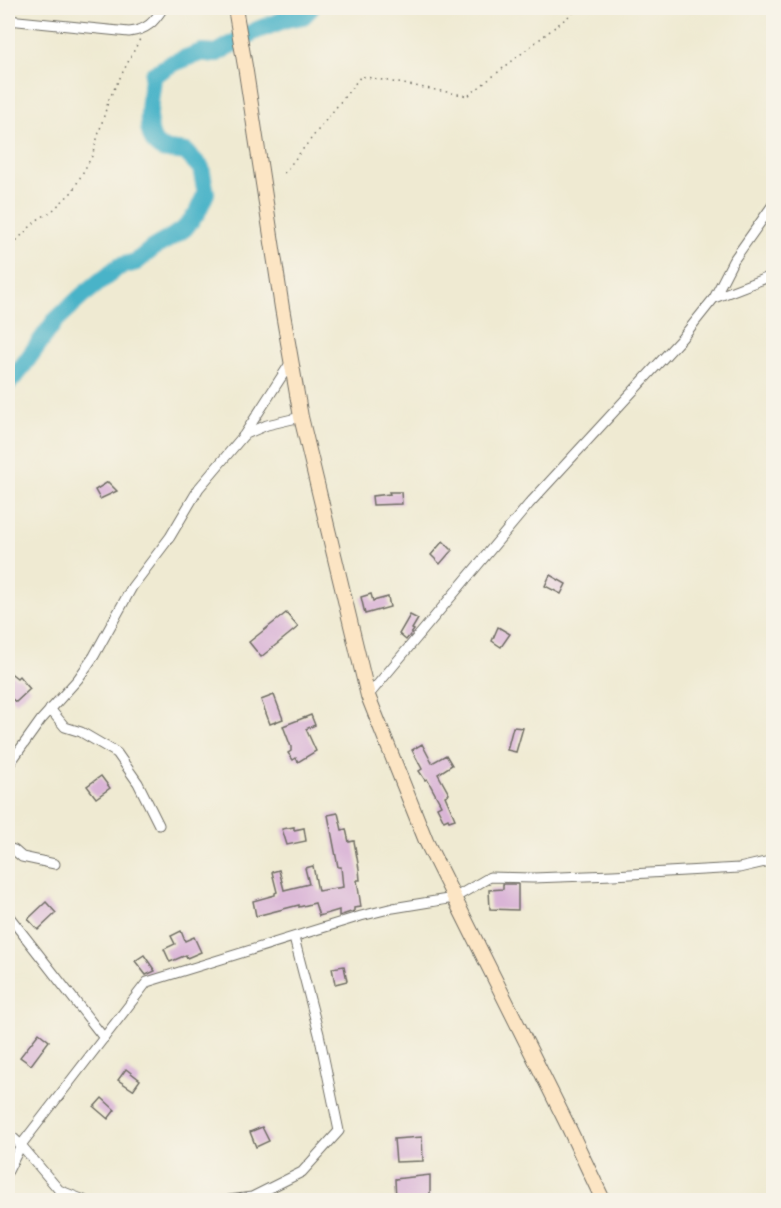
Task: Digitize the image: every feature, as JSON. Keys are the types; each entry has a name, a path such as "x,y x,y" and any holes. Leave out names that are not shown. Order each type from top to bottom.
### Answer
{"street":[{"path":"8,20 120,32 137,31 155,21 163,8"},
{"path":"235,8 291,362 368,696 426,841 603,1200"},
{"path":"368,696 529,504 682,338 714,298 733,261 774,203"},
{"path":"714,298 774,275"},
{"path":"8,766 50,709 78,679 94,656 132,588 170,537 199,488 244,435 291,362"},
{"path":"244,435 267,425 302,417"},
{"path":"50,709 65,727 81,732 117,753 138,783 159,825"},
{"path":"8,848 22,857 55,864"},
{"path":"8,1172 21,1145 147,982 393,908 454,898 490,877 613,876 738,868 774,860"},
{"path":"8,915 104,1038"},
{"path":"229,1200 252,1197 302,1172 339,1131 319,1034 294,938"},
{"path":"8,1133 59,1190 84,1200"}],"path":[{"path":"284,173 361,76 468,96 574,12 576,8"},
{"path":"8,249 37,220 52,211 72,192 92,156 109,99 146,27"}],"building":[{"path":"108,482 117,491 100,499 95,490"},
{"path":"389,492 401,492 402,504 373,505 372,496 390,494"},
{"path":"443,541 452,550 440,564 431,555"},
{"path":"550,575 566,584 561,594 545,586"},
{"path":"371,594 373,601 388,597 390,607 365,614 361,597"},
{"path":"286,613 298,627 261,657 249,642"},
{"path":"410,615 418,619 412,629 414,630 406,640 399,634"},
{"path":"498,627 510,634 501,647 492,641"},
{"path":"8,671 17,678 19,676 30,689 16,702 8,696"},
{"path":"274,695 283,719 270,724 261,700"},
{"path":"311,715 315,725 306,729 316,751 298,762 296,758 293,760 288,753 291,747 283,726"},
{"path":"513,727 523,728 516,752 507,750"},
{"path":"422,744 432,763 446,755 452,765 438,774 449,794 445,796 455,819 444,821 437,807 441,805 427,779 425,780 419,771 422,769 412,750"},
{"path":"101,776 110,788 96,798 87,786"},
{"path":"338,813 342,830 346,829 349,842 354,841 359,869 360,880 357,880 361,907 339,916 339,910 319,916 315,903 256,916 253,901 275,895 277,892 272,872 279,870 284,890 309,884 305,868 313,866 318,891 343,887 341,867 338,867 328,815"},
{"path":"294,827 294,830 304,828 306,841 287,845 282,829"},
{"path":"503,884 518,884 518,910 490,909 489,890 503,889"},
{"path":"46,902 56,913 38,930 28,919"},
{"path":"181,931 185,941 194,937 201,952 170,962 164,949 175,944 171,936"},
{"path":"144,955 155,971 146,975 135,961"},
{"path":"344,966 347,981 335,984 332,968"},
{"path":"39,1033 49,1041 31,1065 20,1057"},
{"path":"126,1069 140,1080 133,1090 118,1080"},
{"path":"102,1098 115,1110 108,1119 94,1107"},
{"path":"262,1127 269,1141 256,1147 250,1132"},
{"path":"422,1137 423,1161 396,1162 394,1139"},
{"path":"430,1175 430,1200 396,1200 395,1179"}],"waterway":[{"path":"8,383 55,321 82,296 118,267 136,262 153,248 185,228 197,213 206,193 201,168 186,152 162,149 151,135 149,114 153,75 173,63 202,52 215,54 255,31 286,19 303,16 311,8"}]}
